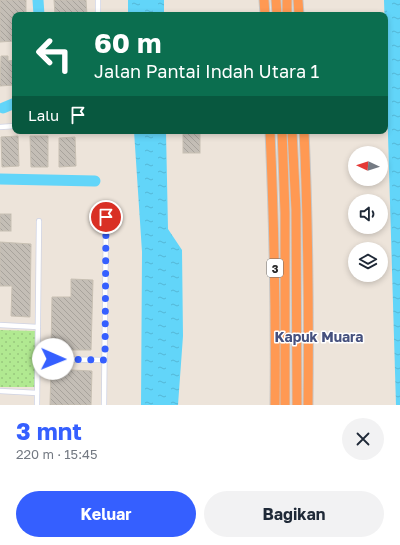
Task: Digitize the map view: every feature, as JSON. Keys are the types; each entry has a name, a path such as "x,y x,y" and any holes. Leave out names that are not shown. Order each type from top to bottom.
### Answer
{"highway":[{"path":"264,0 265,12"},
{"path":"276,0 277,12"},
{"path":"287,0 287,12"},
{"path":"298,0 299,12"},
{"name":"3","path":"270,134 274,215 276,320 275,405"},
{"name":"3","path":"282,134 285,213 286,405"},
{"name":"3","path":"292,134 296,210 297,405"},
{"path":"304,134 309,315 308,405"}],"street":[{"path":"98,0 98,12"},
{"path":"0,127 12,126"},
{"path":"104,405 106,217"},
{"path":"37,405 40,221"},
{"path":"0,325 38,327"},
{"path":"37,359 105,360"},
{"path":"0,391 37,393"}],"green space":[{"path":"0,330 37,331 36,387 0,387"}],"water":[{"path":"128,0 164,0 164,12 128,12"},
{"path":"384,0 400,0 400,405 396,405 388,134 388,12 384,12"},
{"path":"134,134 166,134 168,229 182,250 183,336 178,405 141,405 142,252"}],"building":[{"path":"0,0 26,0 26,12 12,12 12,41 0,42"},
{"path":"54,0 86,0 87,12 55,12"},
{"path":"1,56 8,56 8,61 12,60 12,85 0,86"},
{"path":"183,134 200,134 200,153 183,153"},
{"path":"18,136 19,166 2,167 1,137"},
{"path":"30,136 48,136 48,167 31,167"},
{"path":"75,137 76,166 59,167 59,138"},
{"path":"0,214 11,214 11,231 0,231"},
{"path":"0,242 31,244 30,317 11,316 12,286 0,286"},
{"path":"71,279 93,280 91,350 51,350 52,297 71,297"},
{"path":"51,369 92,371 91,405 50,405"}],"waterway":[{"path":"38,0 39,12"},
{"path":"3,108 12,104"},
{"path":"0,179 95,181"}],"district":[{"name":"Kapuk Muara","path":"319,336"}],"route":[{"path":"53,359 105,360 106,217"}]}
